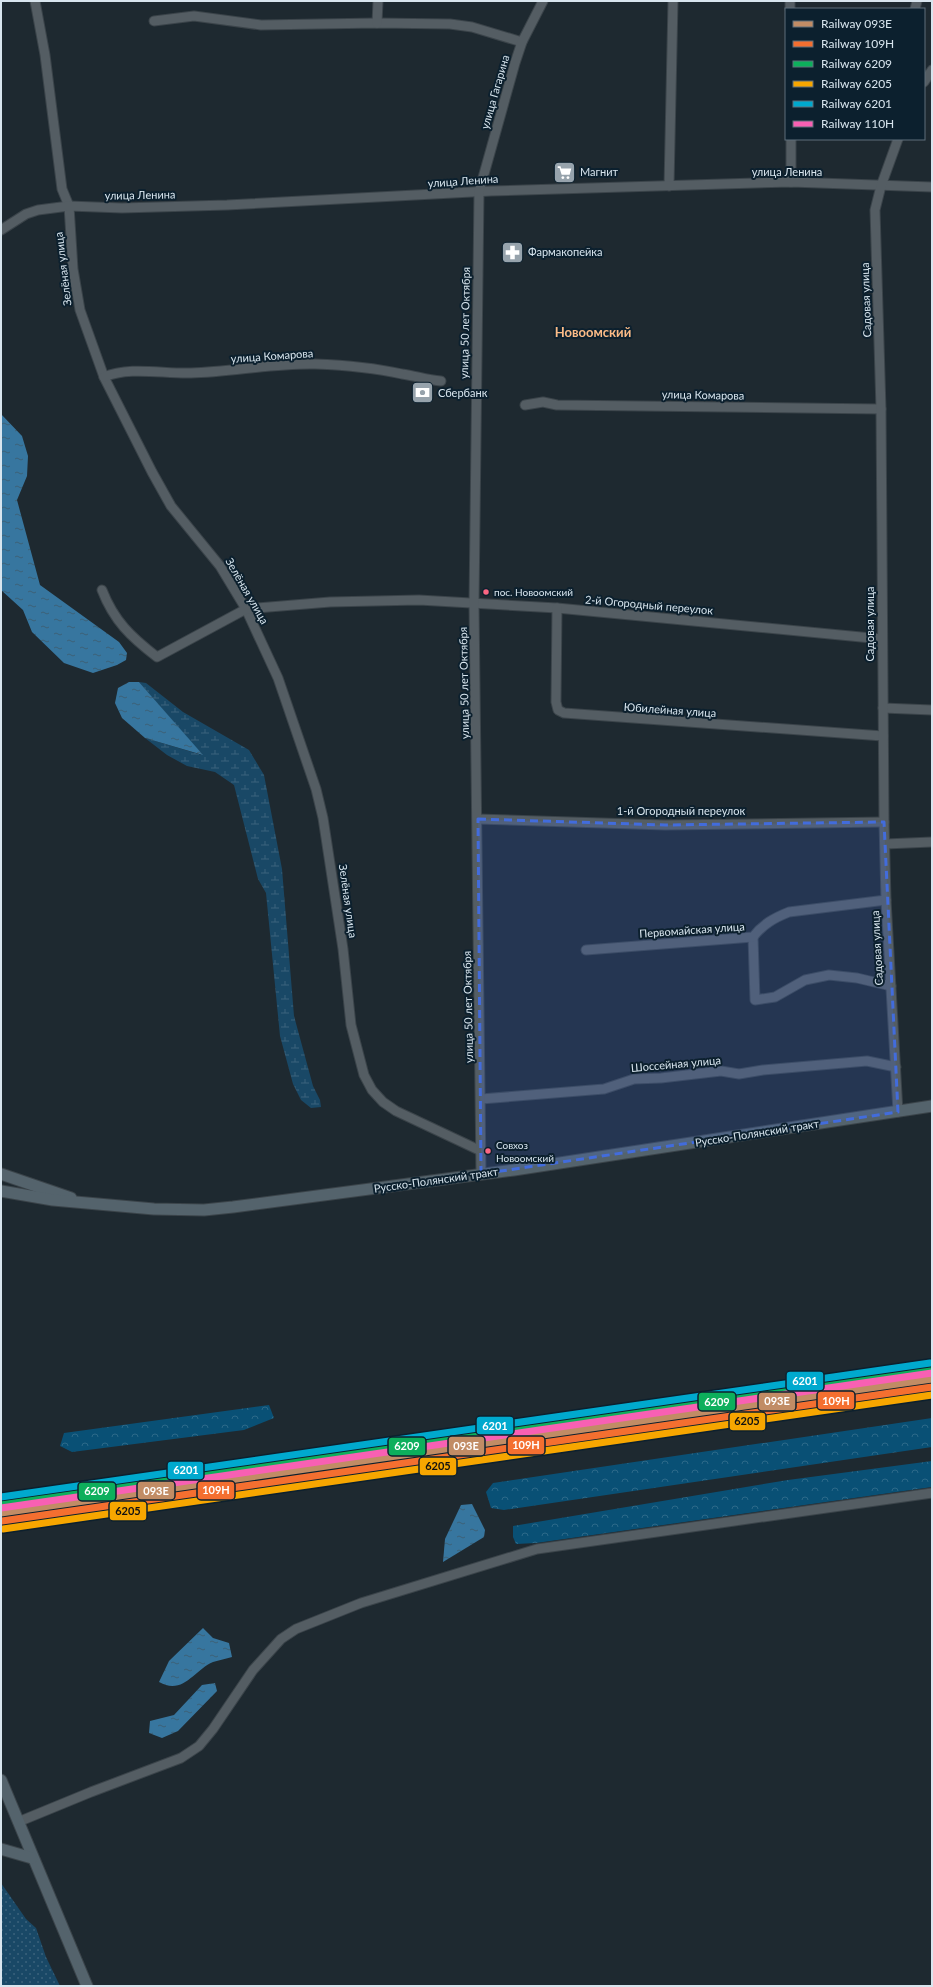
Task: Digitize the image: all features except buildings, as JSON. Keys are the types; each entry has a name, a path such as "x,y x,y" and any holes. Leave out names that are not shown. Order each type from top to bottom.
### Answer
{"main road":[{"name":"Русско-Полянский тракт","path":"1,1191 53,1200 81,1201 154,1209 204,1210 481,1174 932,1106"},
{"name":"Русско-Полянский тракт","path":"1,1174 81,1201"},
{"path":"1,1780 32,1858 87,1986"},
{"path":"1,1849 32,1858"}],"street":[{"name":"Зелёная улица","path":"36,1 45,55 62,189 69,206 73,269 80,310 104,377 152,472 172,506 220,566 246,609 278,678 316,789 331,866 343,949 351,1025 364,1075 372,1090 383,1102 396,1111 481,1151"},
{"path":"377,23 378,1"},
{"name":"улица Гагарина","path":"479,192 522,42 542,1"},
{"path":"669,186 673,1"},
{"path":"154,21 194,16 261,25 377,23 465,26 522,42"},
{"path":"925,80 932,70"},
{"path":"791,140 791,182"},
{"name":"Садовая улица","path":"898,140 881,186 875,210 881,409 884,822 890,986 898,1112"},
{"name":"улица Ленина","path":"1,230 26,214 38,210 69,206 122,208 227,205 479,192 791,182 932,187"},
{"name":"улица 50 лет Октября","path":"479,192 474,604 482,1099 481,1174"},
{"name":"улица Комарова","path":"104,377 115,372 126,371 190,373 235,371 289,364 315,364 402,374 422,379 441,381"},
{"name":"улица Комарова","path":"524,405 543,402 557,405 881,409"},
{"path":"102,590 110,609 132,638 157,657 246,609"},
{"name":"2-й Огородный переулок","path":"246,609 317,603 419,600 557,608 882,639"},
{"name":"Юбилейная улица","path":"557,608 556,702 558,710 564,713 883,736"},
{"path":"883,708 932,710"},
{"name":"1-й Огородный переулок","path":"478,819 665,825 884,822"},
{"path":"885,844 932,842"},
{"name":"Первомайская улица","path":"586,950 753,937 760,928 774,918 789,912 886,900"},
{"path":"753,937 754,1000 775,997 805,980 829,975 857,978 890,986"},
{"name":"Шоссейная улица","path":"482,1099 604,1089 634,1079 661,1078 721,1071 745,1074 763,1070 867,1061 896,1067"},
{"path":"18,1822 91,1792 181,1758 199,1746 213,1729 253,1670 281,1639 296,1629 361,1603 537,1549 932,1492"}],"highlighted area":[{"path":"478,819 665,825 884,822 898,1112 481,1174"}],"green space":[{"path":"139,682 146,683 183,712 249,750 264,775 282,869 294,1016 313,1086 320,1100 321,1107 311,1108 301,1100 293,1084 280,1036 266,893 258,879 234,785 215,772 187,766 167,755 145,738 202,755"},
{"path":"269,1405 274,1418 244,1430 72,1452 60,1446 64,1433"},
{"path":"932,1418 932,1447 504,1510 491,1508 486,1492 493,1483"},
{"path":"932,1461 932,1487 536,1543 516,1544 513,1537 513,1526 788,1480"},
{"path":"1,1883 26,1919 36,1928 46,1957 60,1986 1,1986"}],"water":[{"path":"1,414 22,436 28,456 27,476 17,500 40,585 119,642 127,653 126,660 117,665 93,673 64,663 32,632 23,610 1,590"},
{"path":"129,682 139,682 203,755 145,738 122,718 115,703 118,688"},
{"path":"472,1504 485,1530 484,1537 443,1562 445,1539 461,1505"},
{"path":"203,1628 213,1638 229,1643 232,1657 213,1662 182,1684 175,1686 159,1682 169,1661"},
{"path":"215,1683 217,1691 178,1731 162,1738 149,1733 150,1721 174,1715 202,1685"}],"rail line":[{"name":"6201","path":"1,1497 930,1363"},
{"name":"6209","path":"1,1505 931,1371"},
{"name":"110Н","path":"1,1508 932,1373"},
{"name":"093Е","path":"1,1513 932,1379"},
{"name":"109Н","path":"2,1521 932,1387"},
{"name":"6205","path":"3,1529 932,1395"}],"place":[{"name":"Магнит","path":"564,172"},
{"name":"Фармакопейка","path":"512,252"},
{"name":"Сбербанк","path":"423,393"},
{"name":"пос. Новоомский","path":"486,592"},
{"name":"Совхоз Новоомский","path":"488,1151"}],"district":[{"name":"Новоомский","path":"593,332"}]}
